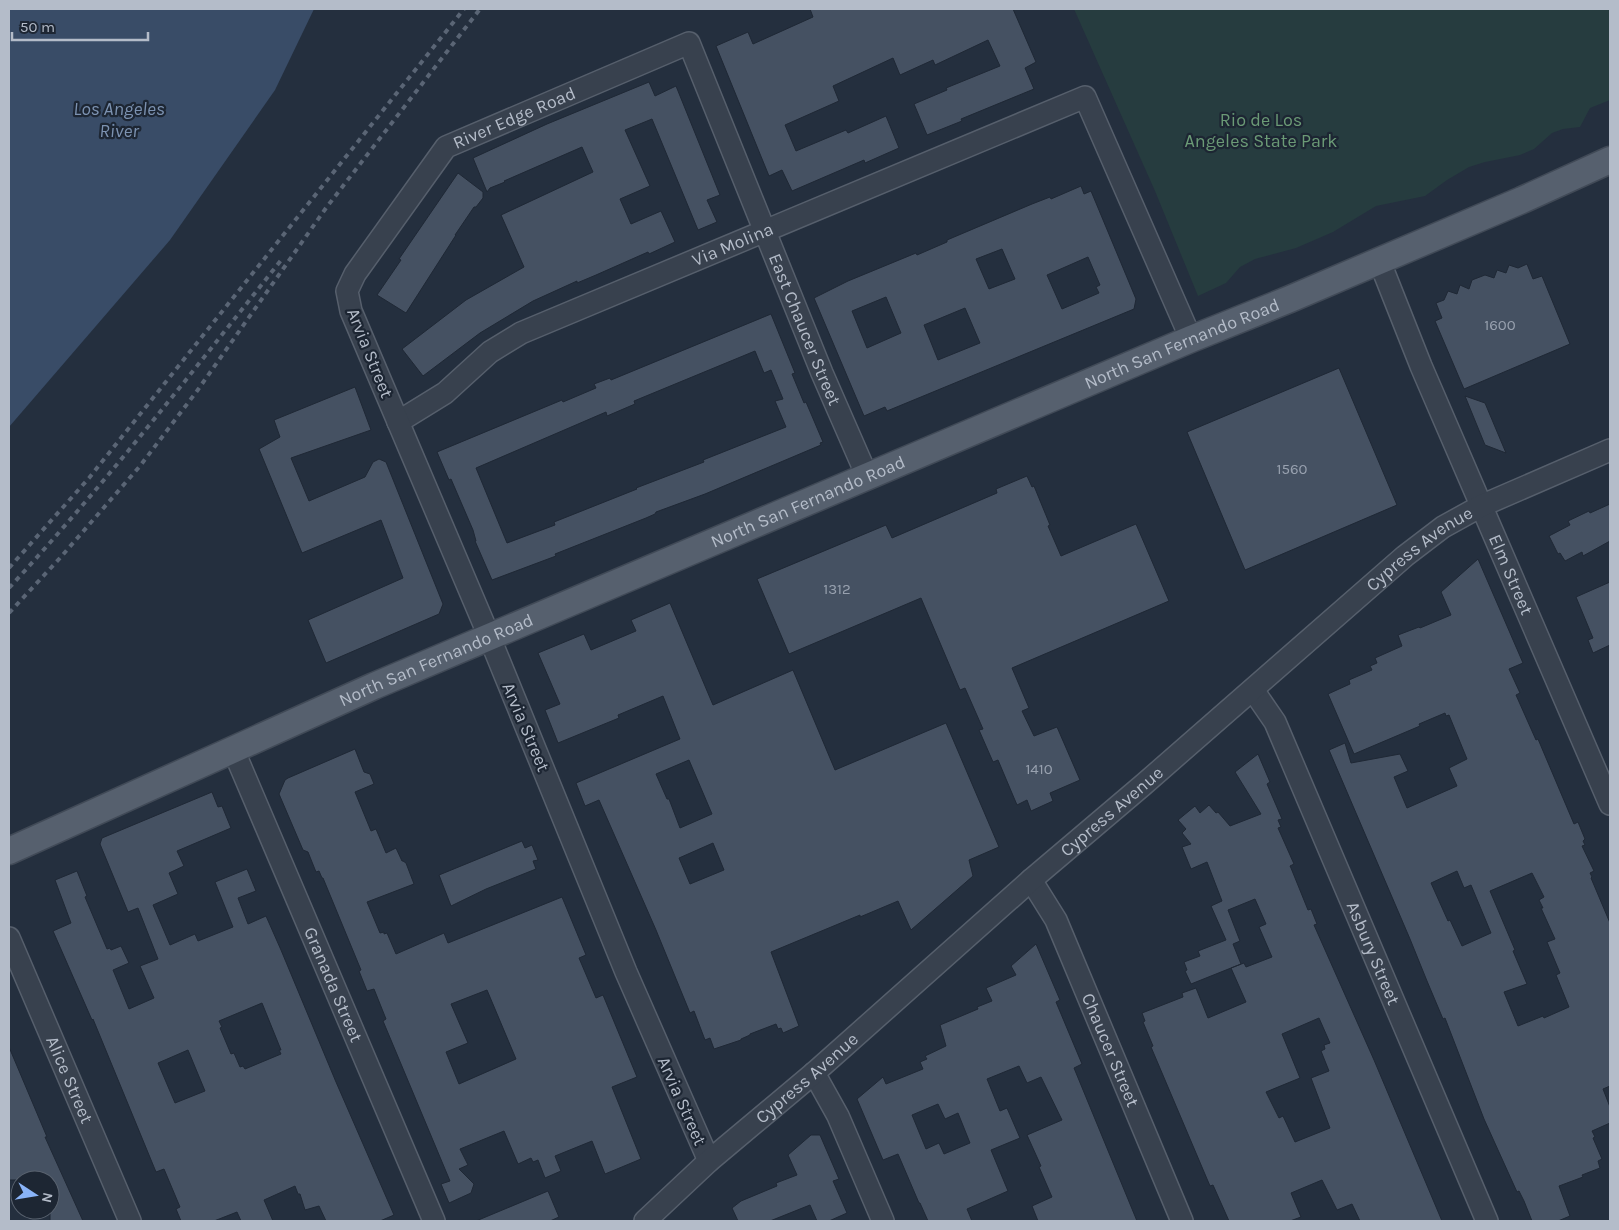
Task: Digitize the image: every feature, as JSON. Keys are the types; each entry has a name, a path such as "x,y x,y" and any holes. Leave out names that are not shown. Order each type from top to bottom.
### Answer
{"main road":[{"name":"North San Fernando Road","path":"9,851 233,749 489,636 1191,339 1290,299 1522,200 1610,160"}],"street":[{"name":"East Chaucer Street","path":"688,43 822,373 867,476"},
{"name":"River Edge Road","path":"347,291 355,274 446,147 688,43"},
{"name":"Via Molina","path":"398,422 445,393 490,352 521,333 1085,97 1191,339"},
{"name":"Elm Street","path":"1379,260 1421,366 1610,804"},
{"name":"Arvia Street","path":"347,291 351,311 489,636 626,972 709,1161"},
{"name":"Cypress Avenue","path":"645,1221 709,1161 814,1073 1031,880 1253,690 1405,556 1444,527 1481,506 1610,450"},
{"name":"Asbury Street","path":"1253,690 1275,722 1487,1221"},
{"name":"Granada Street","path":"233,749 434,1221"},
{"name":"Chaucer Street","path":"1031,880 1056,920 1182,1221"},
{"name":"Alice Street","path":"9,938 130,1221"},
{"path":"814,1073 838,1116 883,1221"}],"green space":[{"name":"Rio de Los Angeles State Park","path":"1074,9 1610,9 1610,100 1590,108 1580,127 1563,129 1552,133 1534,149 1520,155 1469,167 1425,196 1376,206 1333,232 1296,248 1255,259 1240,267 1226,283 1198,296 1155,191"}],"water":[{"name":"Los Angeles River","path":"9,9 314,9 275,90 170,240 9,427"}],"building":[{"path":"810,9 1013,9 1036,62 1025,68 1034,89 927,135 914,104 947,90 946,88 1000,66 988,40 935,65 933,60 900,75 893,58 833,86 839,101 785,125 796,151 846,130 848,133 886,116 899,148 865,163 864,160 792,191 782,170 769,176 716,46 748,32 753,44 813,17"},
{"path":"649,82 655,96 676,86 720,195 707,200 717,222 698,230 652,119 625,130 650,186 620,199 631,224 661,211 675,242 577,283 577,281 533,301 480,333 423,376 402,349 466,300 524,267 501,215 593,172 582,147 504,181 490,188 487,192 473,158 547,124"},
{"path":"458,173 483,192 483,198 474,207 455,235 406,313 377,295 401,260 399,259"},
{"path":"1081,186 1084,194 1091,191 1136,299 1134,309 887,411 885,407 864,416 814,298 848,281 916,253 917,255 947,242 947,240 1032,204 1050,197 1051,199","holes":["1002,249 1015,279 989,289 976,259","1088,257 1100,285 1096,287 1099,293 1062,309 1047,275","886,297 901,333 867,348 852,311","965,308 980,343 938,360 924,325"]},
{"path":"1527,264 1533,279 1542,276 1570,344 1464,389 1435,321 1442,318 1436,303 1444,300 1448,291 1457,294 1460,285 1469,289 1472,280 1485,275 1494,278 1497,270 1506,273 1509,265 1518,268"},
{"path":"771,314 795,373 792,374 823,442 820,443 821,445 705,494 555,554 556,556 492,580 475,541 473,530 437,452 562,400 563,402 596,388 594,384 610,378 611,380","holes":["755,351 764,373 771,370 783,399 775,401 786,427 554,522 555,525 507,543 476,468 606,412 607,416 635,404 634,401"]},
{"path":"1339,368 1397,505 1245,570 1187,432"},
{"path":"355,387 371,430 291,458 309,501 365,477 373,462 379,459 386,462 443,604 439,614 326,663 308,620 403,578 381,520 302,553 259,449 280,437 274,420"},
{"path":"1465,396 1485,403 1506,453 1485,445"},
{"path":"1027,476 1032,487 1034,486 1061,556 1136,524 1169,601 1012,668 1029,708 1022,711 1034,736 1057,727 1080,780 1050,793 1053,801 1031,811 1027,800 1017,805 998,760 993,762 979,730 983,729 965,688 960,690 921,598 789,654 757,579 886,525 892,538 997,493 996,489"},
{"path":"1610,504 1610,541 1583,556 1582,552 1565,561 1560,553 1558,554 1549,536 1570,525 1568,521"},
{"path":"1478,559 1523,663 1509,669 1520,693 1516,695 1536,740 1538,739 1574,824 1578,822 1585,839 1583,841 1585,845 1582,846 1594,871 1590,873 1591,878 1610,923 1610,1086 1603,1089 1610,1107 1610,1123 1592,1131 1602,1159 1598,1161 1600,1168 1559,1186 1570,1216 1558,1221 1532,1221 1519,1191 1517,1192 1484,1119 1445,1018 1443,1019 1329,750 1345,743 1351,763 1400,754 1408,771 1394,777 1407,808 1457,786 1449,768 1467,759 1449,715 1446,716 1445,713 1419,724 1420,726 1354,754 1328,694 1350,684 1349,680 1372,670 1370,666 1377,663 1375,658 1402,646 1398,635 1451,615 1441,592","holes":["1457,871 1464,888 1471,885 1491,933 1462,946 1450,920 1448,921 1431,883","1532,873 1544,897 1539,900 1543,908 1541,908 1555,939 1547,942 1560,973 1556,975 1569,1007 1544,1018 1543,1016 1518,1026 1504,992 1527,984 1490,891"]},
{"path":"1610,582 1610,645 1593,653 1588,640 1593,638 1576,597"},
{"path":"670,603 713,705 793,670 835,770 946,723 999,847 969,860 973,876 911,930 898,901 771,952 799,1026 783,1033 776,1024 750,1034 741,1040 714,1049 710,1038 705,1040 694,1011 690,1013 599,800 585,806 576,783 680,739 663,696 618,715 619,718 558,743 545,710 560,704 538,653 584,634 591,650 636,631 631,620","holes":["689,760 712,814 680,828 669,799 667,799 656,774","713,843 724,870 690,884 679,858"]},
{"path":"355,749 364,772 370,774 374,784 355,792 371,831 376,829 386,853 396,848 402,861 406,863 414,884 367,902 380,933 387,933 396,954 444,933 448,943 562,897 586,955 579,958 596,998 603,995 637,1077 612,1087 641,1159 605,1174 592,1141 555,1156 561,1171 545,1178 538,1160 533,1162 531,1158 518,1164 504,1131 460,1149 468,1165 459,1169 474,1184 471,1193 449,1203 441,1184 450,1181 383,1021 386,1019 374,989 367,991 359,971 361,970 323,878 319,871 316,872 308,852 303,850 279,794 285,780","holes":["487,990 516,1059 459,1084 446,1052 468,1043 451,1004"]},
{"path":"1258,754 1270,782 1267,784 1282,819 1278,820 1281,827 1278,828 1294,864 1290,866 1308,910 1311,909 1317,924 1314,925 1442,1221 1360,1221 1352,1204 1337,1210 1322,1180 1291,1193 1301,1217 1290,1221 1229,1221 1213,1185 1210,1186 1151,1047 1153,1046 1143,1022 1145,1021 1142,1013 1183,997 1182,993 1196,988 1208,1018 1246,1002 1231,968 1191,984 1185,971 1187,970 1184,962 1200,956 1198,951 1226,940 1211,906 1222,901 1207,862 1191,869 1182,847 1191,844 1182,833 1186,829 1178,820 1195,806 1200,813 1209,805 1230,826 1261,814 1235,772","holes":["1255,899 1266,924 1259,927 1272,957 1246,967 1244,963 1231,968 1241,964 1233,944 1240,941 1228,910","1319,1018 1330,1043 1324,1045 1325,1049 1321,1051 1329,1071 1311,1078 1330,1128 1295,1142 1283,1116 1279,1118 1266,1092 1300,1078 1282,1034"]},
{"path":"212,792 218,807 222,806 231,828 177,851 184,866 169,873 178,894 153,905 170,945 195,934 198,941 233,927 215,882 247,869 256,891 238,898 248,924 266,916 394,1215 380,1221 326,1221 319,1206 305,1210 300,1194 298,1194 295,1186 264,1200 273,1221 241,1221 237,1212 214,1221 181,1221 176,1209 180,1207 164,1169 156,1172 93,1019 53,931 71,923 55,880 77,871 87,896 85,897 107,949 110,948 111,950 121,946 129,963 113,970 129,1009 154,998 140,966 158,959 138,908 128,912 100,844 102,838","holes":["262,1003 281,1054 245,1069 243,1066 240,1067 234,1053 231,1054 219,1021","188,1050 205,1091 175,1103 158,1063"]},
{"path":"522,841 525,848 532,845 538,860 533,861 536,869 486,889 451,906 439,875"},
{"path":"1036,944 1060,1000 1056,1002 1082,1064 1074,1068 1137,1221 1038,1221 1032,1206 1052,1197 1027,1135 1062,1120 1041,1077 1027,1083 1019,1066 987,1079 1000,1111 1007,1108 1020,1138 991,1150 1008,1191 967,1209 972,1221 928,1221 898,1154 883,1160 857,1099 883,1077 886,1084 923,1069 920,1062 927,1059 925,1056 946,1046 940,1025 992,1001 986,988 1016,975 1011,966","holes":["938,1104 945,1119 958,1113 970,1143 944,1154 939,1143 926,1149 912,1115"]},
{"path":"9,1047 60,1170 10,1170 9,1180"},
{"path":"811,1135 820,1135 839,1179 833,1181 847,1213 829,1221 817,1221 810,1205 770,1221 738,1221 732,1208 741,1201 777,1186 776,1183 797,1175 788,1155"},
{"path":"60,1170 83,1221 50,1221 60,1220"},
{"path":"548,1191 559,1217 550,1221 476,1221"}],"railway":[{"path":"9,568 89,478 464,9"},
{"path":"9,613 140,466 197,391 326,208 480,9"},
{"path":"9,588 115,467 282,259"}]}
